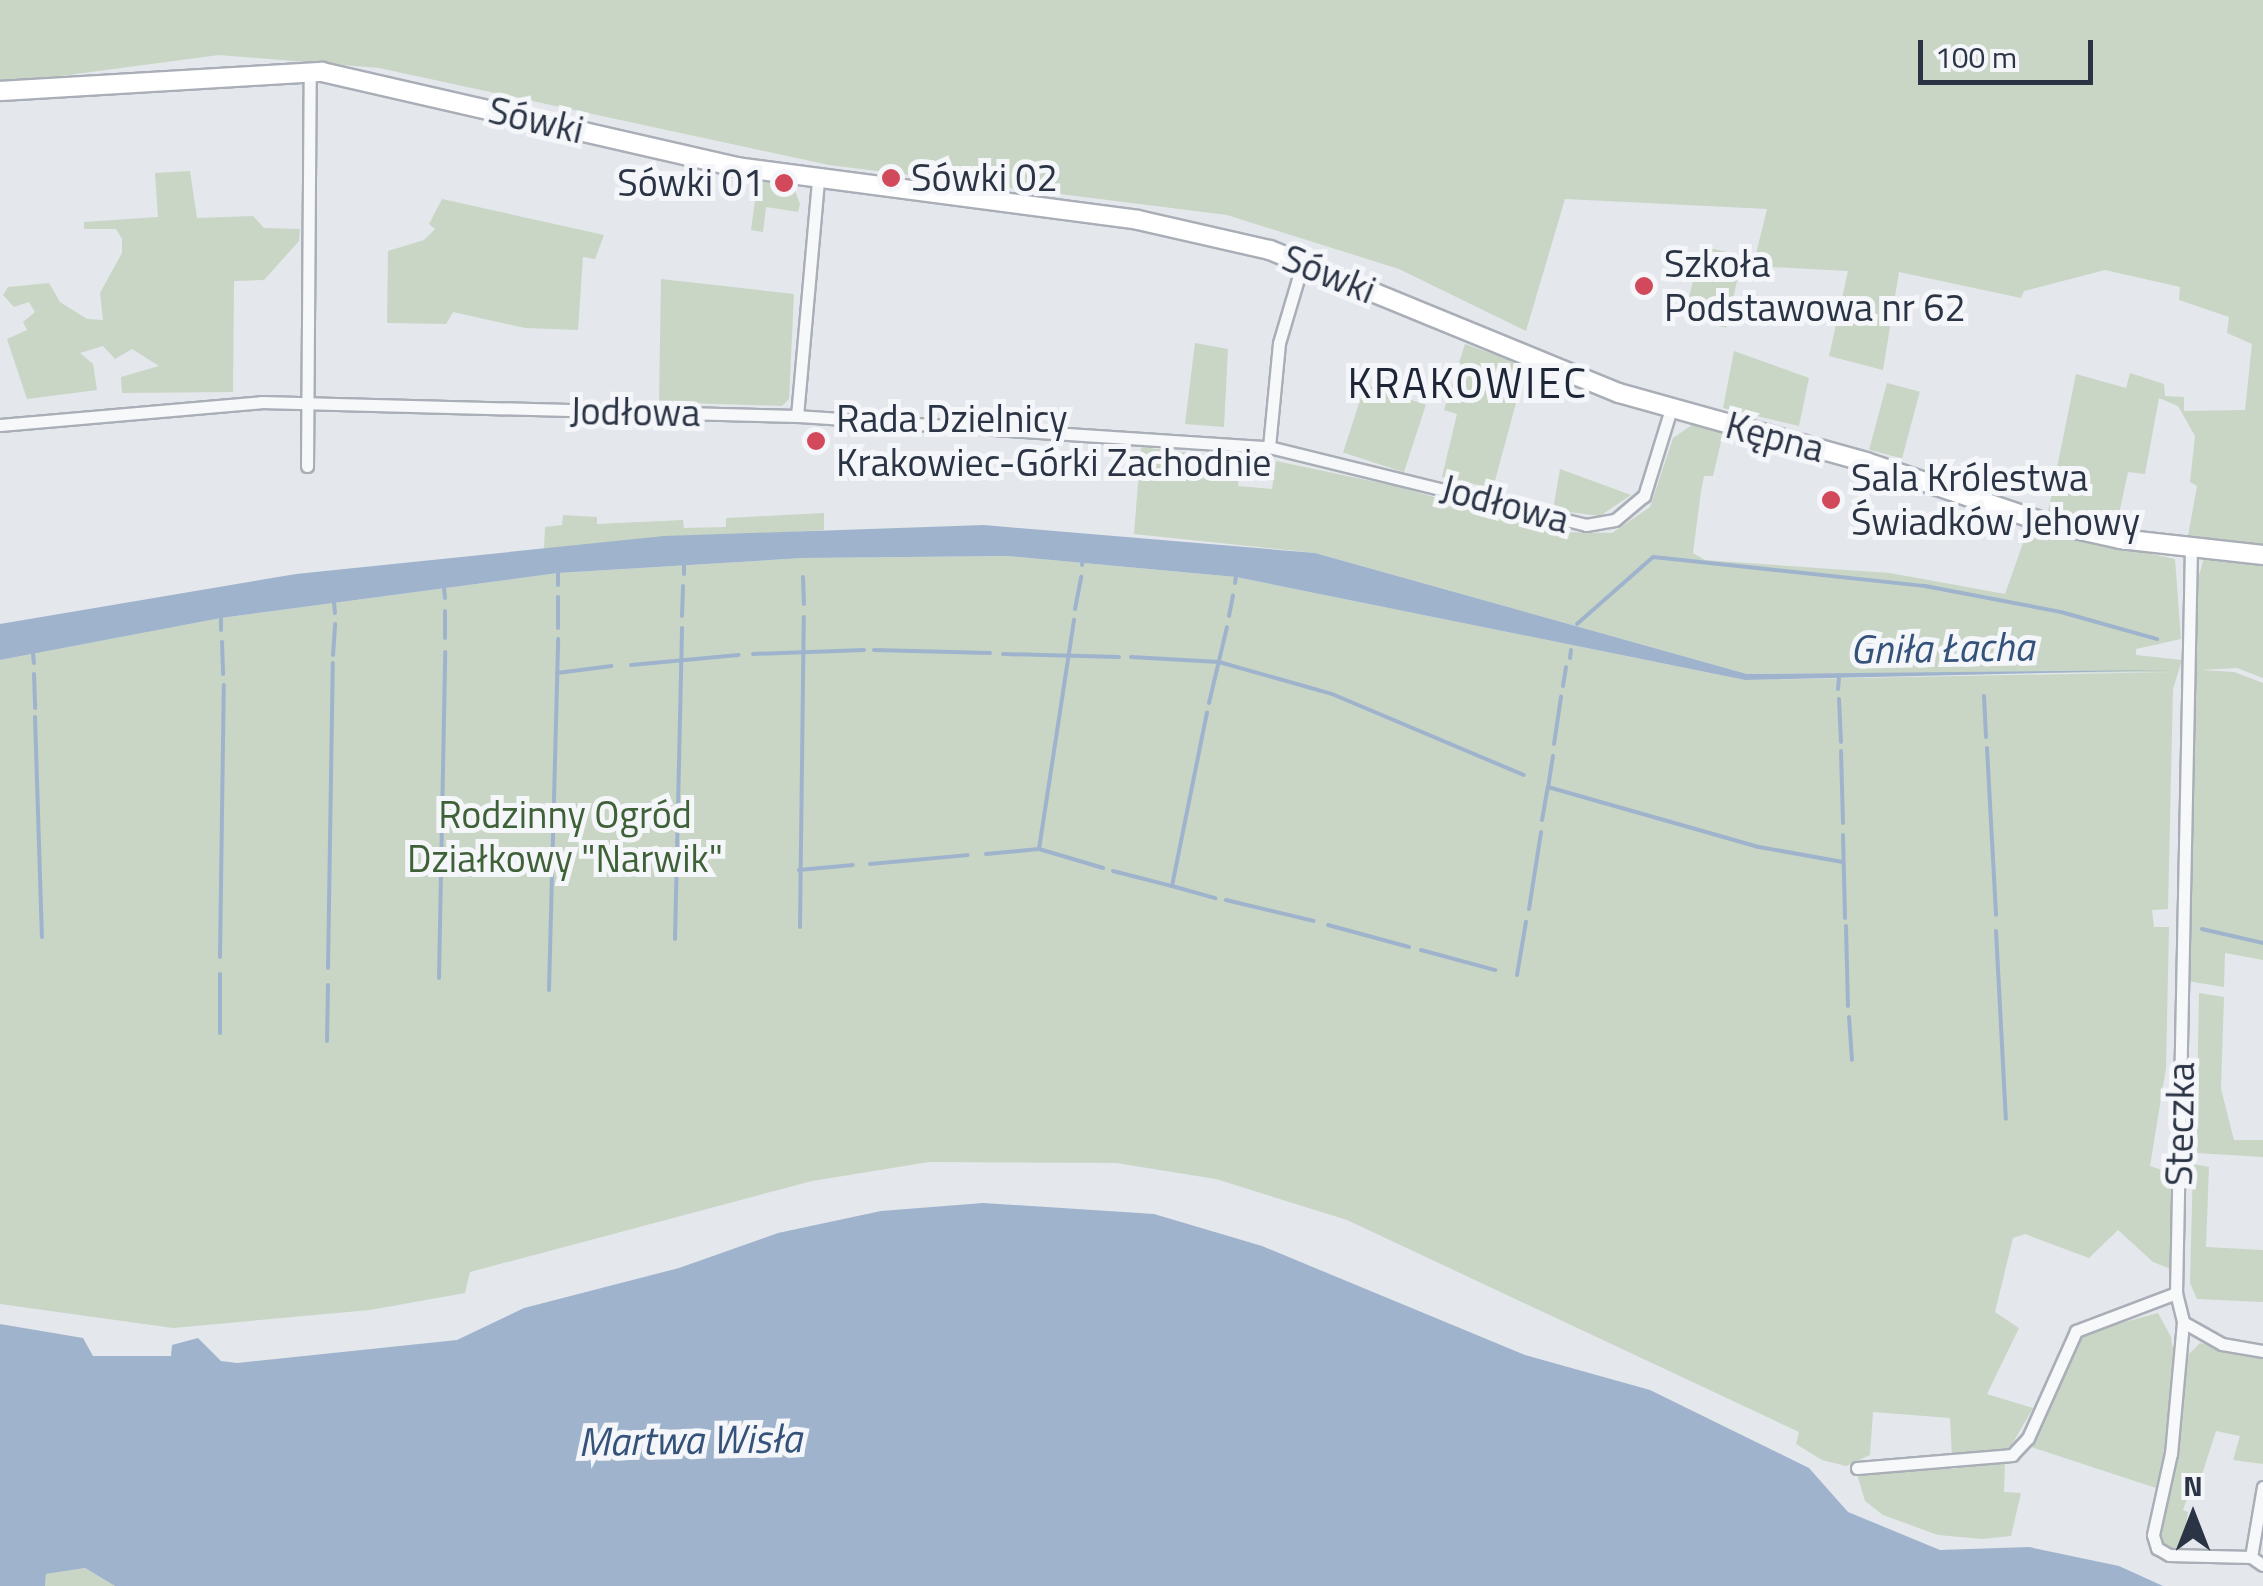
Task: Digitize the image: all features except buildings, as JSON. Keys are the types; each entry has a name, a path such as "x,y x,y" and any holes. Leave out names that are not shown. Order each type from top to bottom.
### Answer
{"street":[{"name":"Sówki","path":"0,91 310,70 736,167 1138,220 1303,262 1470,332"},
{"path":"307,466 310,70"},
{"path":"797,416 818,179"},
{"path":"1269,447 1280,343 1303,262"},
{"name":"Kępna","path":"1470,332 1671,409 1850,457 2043,522 2263,555"},
{"name":"Jodłowa","path":"0,426 182,406 308,402 797,416 1269,447 1549,519 1602,524 1644,496 1671,409"},
{"name":"Steczka","path":"2184,1322 2176,1293 2192,547"},
{"path":"1857,1468 2012,1455 2032,1430 2076,1331 2176,1293"},
{"path":"2263,1352 2222,1344 2184,1322 2155,1544 2177,1556 2251,1556 2263,1565"},
{"path":"2251,1556 2263,1486"}],"green space":[{"path":"0,0 2263,0 2263,544 2188,536 2197,486 2190,482 2195,436 2178,406 2159,398 2145,474 2128,472 2116,528 2048,512 2076,374 2126,388 2130,373 2164,384 2165,396 2184,397 2184,411 2245,410 2252,344 2227,333 2229,317 2179,300 2180,287 2105,270 2024,291 2021,298 1899,272 1883,370 1829,356 1848,271 1753,266 1767,209 1565,199 1526,331 1399,269 1227,215 829,165 379,68 219,55 0,84"},
{"path":"190,171 197,218 253,216 264,228 300,229 299,241 264,280 234,281 233,392 122,393 121,377 159,366 132,349 115,359 103,346 80,353 93,364 97,390 27,399 7,339 27,330 23,322 35,312 29,302 14,307 3,295 8,287 49,283 60,302 87,319 103,320 100,293 122,253 122,239 116,229 84,229 84,222 158,217 155,173"},
{"path":"758,179 794,188 800,204 798,212 766,207 763,232 751,230"},
{"path":"442,199 604,235 595,259 583,257 578,330 525,328 453,312 446,324 387,323 388,251 424,240 435,229 429,224"},
{"path":"1701,246 1743,256 1726,328 1684,318"},
{"path":"661,279 794,294 789,399 782,406 659,402"},
{"path":"1195,343 1228,349 1224,427 1185,424"},
{"path":"1465,344 1526,366 1493,488 1442,477 1457,414 1444,410"},
{"path":"1734,351 1809,378 1799,426 1723,408"},
{"path":"1887,383 1920,392 1902,458 1869,450"},
{"path":"1365,385 1426,405 1404,472 1343,453"},
{"name":"Rodzinny Ogród Działkowy \"Narwik\"","path":"1692,425 1723,433 1713,476 1704,476 1701,491 1693,553 1705,560 1890,573 2005,594 2028,529 2046,541 2056,534 2175,559 2181,639 2136,649 2136,655 2182,660 2173,689 2168,909 2152,910 2154,927 2169,927 2166,1068 2150,1166 2174,1174 2173,1270 2153,1262 2118,1230 2089,1258 2025,1234 2013,1238 1995,1312 2019,1328 1987,1394 2033,1408 2011,1446 1990,1456 1952,1459 1950,1418 1873,1412 1870,1455 1846,1466 1822,1460 1796,1444 1799,1432 1347,1220 1216,1179 1116,1163 929,1162 812,1181 470,1272 465,1293 370,1310 173,1328 0,1304 0,660 221,618 558,573 803,558 1008,556 1236,577 1745,680 2174,672 1747,674 1315,553 1134,534 1141,447 1241,459 1238,486 1272,489 1276,461 1395,486 1558,532 1612,533 1650,507 1673,438"},
{"path":"1560,469 1631,495 1600,516 1553,510"},
{"path":"824,513 824,530 544,549 545,527 562,525 563,515 597,517 597,524 683,520 684,528 726,527 726,518"},
{"path":"2204,558 2263,564 2263,678 2237,668 2201,670 2234,672 2263,683 2263,960 2225,953 2224,987 2187,981 2193,596"},
{"path":"2199,993 2224,997 2221,1089 2234,1140 2263,1140 2263,1157 2196,1153"},
{"path":"2193,1164 2209,1167 2206,1247 2263,1250 2263,1302 2197,1299 2190,1283"},
{"path":"2158,1313 2171,1337 2175,1362 2172,1417 2156,1488 2031,1447 2075,1346 2088,1332"},
{"path":"2200,1343 2263,1358 2263,1464 2233,1460 2240,1436 2216,1431 2197,1490 2190,1490 2183,1510 2188,1512 2182,1550 2165,1549 2159,1522 2180,1432 2186,1357"},
{"path":"2005,1462 2004,1492 2021,1493 2011,1536 1982,1539 1938,1535 1883,1515 1865,1501 1857,1474 1870,1464 1952,1469"},
{"path":"85,1568 115,1586 45,1586 46,1574"}],"water":[{"name":"Gniła Łacha","path":"984,525 1315,553 1747,674 2175,670 1745,680 1236,577 1008,556 803,558 558,573 221,618 0,660 0,624 296,574 664,536"},
{"name":"Martwa Wisła","path":"983,1203 1154,1214 1262,1246 1525,1355 1650,1390 1809,1468 1848,1512 1940,1550 2029,1547 2119,1566 2163,1586 115,1586 85,1568 46,1574 45,1586 0,1586 0,1324 83,1338 93,1356 171,1356 172,1345 198,1338 221,1361 237,1363 457,1340 524,1308 679,1268 778,1233 881,1211"}],"waterway":[{"path":"1577,624 1653,557 1925,586 2061,612 2157,639"},
{"path":"1082,565 1083,559"},
{"path":"684,565 684,574"},
{"path":"558,573 558,585"},
{"path":"803,577 804,604"},
{"path":"1075,609 1081,577"},
{"path":"1235,583 1236,577"},
{"path":"682,616 683,586"},
{"path":"444,588 445,598"},
{"path":"1229,616 1233,595"},
{"path":"558,597 558,628"},
{"path":"334,602 335,613"},
{"path":"445,611 445,638"},
{"path":"800,927 804,617"},
{"path":"221,618 221,630"},
{"path":"986,854 1039,849 1074,620"},
{"path":"333,655 335,624"},
{"path":"1209,703 1227,627"},
{"path":"675,939 682,628"},
{"path":"549,990 558,639"},
{"path":"222,642 223,674"},
{"path":"753,654 864,650"},
{"path":"874,650 990,653"},
{"path":"1570,658 1571,650"},
{"path":"439,978 445,652"},
{"path":"33,654 34,663"},
{"path":"1003,654 1119,657"},
{"path":"631,665 739,655"},
{"path":"1131,657 1219,662 1332,694 1524,775"},
{"path":"328,968 333,663"},
{"path":"557,673 612,666"},
{"path":"1563,686 1566,667"},
{"path":"34,674 35,708"},
{"path":"1838,689 1839,677"},
{"path":"220,957 224,685"},
{"path":"1984,696 1986,737"},
{"path":"1554,744 1561,697"},
{"path":"1839,699 1841,742"},
{"path":"1113,871 1172,886 1207,713"},
{"path":"35,717 42,937"},
{"path":"1987,748 1996,915"},
{"path":"1841,751 1843,823"},
{"path":"1553,756 1548,787 1759,847 1843,862"},
{"path":"1542,820 1548,787"},
{"path":"1529,909 1541,832"},
{"path":"1843,835 1845,918"},
{"path":"1039,849 1103,868"},
{"path":"870,864 968,855"},
{"path":"799,870 853,865"},
{"path":"1172,886 1215,898"},
{"path":"1226,900 1314,921"},
{"path":"1517,975 1526,922"},
{"path":"1328,925 1409,947"},
{"path":"1846,926 1848,1006"},
{"path":"2202,929 2263,943"},
{"path":"1996,931 2006,1119"},
{"path":"1421,950 1495,970"},
{"path":"220,974 220,1033"},
{"path":"327,1041 328,985"},
{"path":"1849,1017 1852,1060"}],"place":[{"name":"Sówki 02","path":"891,178"},
{"name":"Sówki 01","path":"784,183"},
{"name":"Szkoła Podstawowa nr 62","path":"1644,286"},
{"name":"Rada Dzielnicy Krakowiec-Górki Zachodnie","path":"816,441"},
{"name":"Sala Królestwa Świadków Jehowy","path":"1831,500"}],"district":[{"name":"KRAKOWIEC","path":"1468,382"}]}
